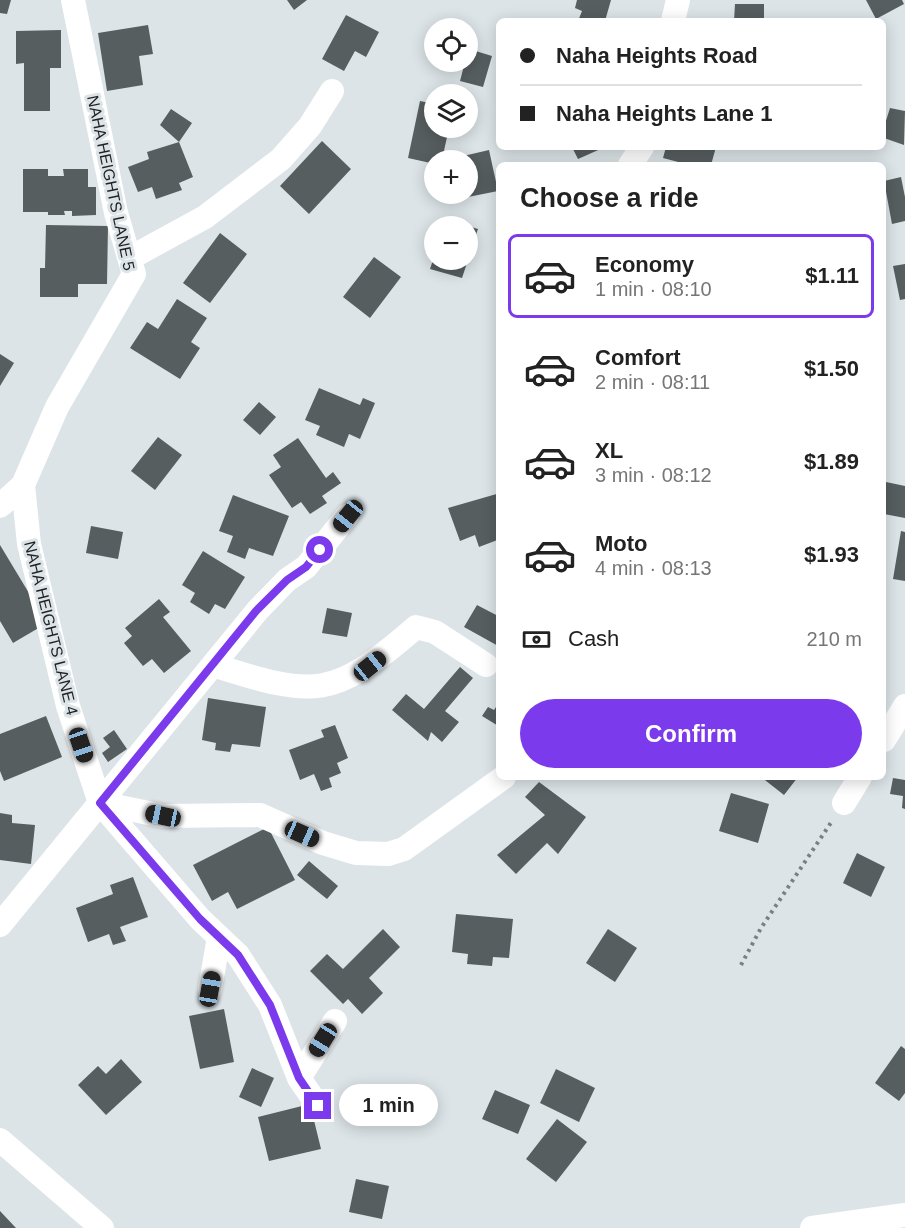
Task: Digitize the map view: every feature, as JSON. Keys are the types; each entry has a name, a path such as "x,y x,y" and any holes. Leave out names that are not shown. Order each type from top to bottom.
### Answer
{"street":[{"name":"NAHA HEIGHTS LANE 5","path":"23,485 57,407 134,273 116,213 73,0"},
{"path":"674,18 678,0"},
{"path":"130,258 206,217 281,159 310,126 332,91"},
{"path":"0,506 23,485"},
{"name":"NAHA HEIGHTS LANE 4","path":"23,485 29,544 62,683 100,803"},
{"path":"0,925 256,611 287,580 306,567 348,516"},
{"path":"213,665 272,684 305,688 331,685 370,666 416,627 435,632 486,665"},
{"path":"886,737 905,706"},
{"path":"100,803 163,816 260,815 323,843 356,853 388,854 404,849 500,780"},
{"path":"100,803 139,851 238,955 270,1005 299,1078 318,1106"},
{"path":"210,989 219,937"},
{"path":"299,1078 335,1021"},
{"path":"0,1140 102,1228"},
{"path":"812,1228 905,1215"}],"path":[{"path":"741,965 761,928 850,786"}],"building":[{"path":"0,0 11,0 7,14 0,13"},
{"path":"287,0 307,0 294,10"},
{"path":"577,0 611,0 606,18 579,18 582,11 575,8"},
{"path":"866,0 902,0 904,4 875,18"},
{"path":"735,4 764,4 764,18 734,18"},
{"path":"346,15 379,32 366,57 355,51 344,71 322,59"},
{"path":"148,25 153,54 139,56 143,85 107,91 98,33"},
{"path":"61,30 61,68 50,68 50,111 24,111 24,63 16,64 16,31"},
{"path":"478,52 492,56 483,87 460,81 462,72 478,72"},
{"path":"420,101 424,102 424,138 447,138 444,150 424,150 424,162 408,158"},
{"path":"890,108 905,111 904,145 886,139 886,121"},
{"path":"171,109 192,123 179,142 160,125"},
{"path":"322,141 351,169 309,214 280,186"},
{"path":"179,142 193,177 179,183 182,190 156,199 152,187 138,192 128,167 149,159 147,152"},
{"path":"489,150 496,191 478,195 478,153"},
{"path":"574,150 598,150 578,159"},
{"path":"665,150 715,150 712,162 678,162 663,158"},
{"path":"23,169 48,169 48,176 64,176 63,169 88,169 88,187 96,187 96,215 72,216 72,211 64,211 65,215 23,212"},
{"path":"901,177 905,197 905,221 892,224 886,181"},
{"path":"46,225 108,226 107,284 78,284 78,297 40,297 40,268 45,268"},
{"path":"220,233 247,254 210,303 183,283"},
{"path":"374,257 401,277 370,318 343,297"},
{"path":"905,264 905,299 900,300 893,266"},
{"path":"434,270 465,270 462,278"},
{"path":"177,299 207,318 191,342 200,348 180,379 130,348 147,322 158,329"},
{"path":"0,354 14,363 0,386"},
{"path":"319,388 360,405 363,398 375,403 360,439 349,434 344,447 316,435 320,426 305,420"},
{"path":"259,402 276,417 260,435 243,420"},
{"path":"158,437 182,455 155,490 131,471"},
{"path":"298,438 326,478 333,472 341,483 322,496 327,503 310,514 301,502 292,508 269,475 281,467 273,455"},
{"path":"886,482 905,486 905,518 886,514"},
{"path":"496,494 496,541 479,547 475,535 460,541 448,508"},
{"path":"233,495 289,516 273,556 249,548 245,559 227,552 233,536 219,531"},
{"path":"91,526 123,532 118,559 86,553"},
{"path":"901,531 905,532 905,581 893,579"},
{"path":"0,545 47,623 13,643 0,621"},
{"path":"203,551 245,577 225,609 215,604 209,614 190,602 195,593 182,585"},
{"path":"159,599 170,612 163,617 191,651 164,673 152,659 143,666 124,643 132,636 125,628"},
{"path":"477,605 496,615 496,645 464,627"},
{"path":"327,608 352,613 347,637 322,633"},
{"path":"460,667 473,678 445,711 459,722 442,742 431,732 428,741 392,710 406,694 424,709"},
{"path":"208,698 266,707 260,747 232,744 230,752 215,750 216,743 202,740"},
{"path":"488,707 494,710 496,707 496,725 482,716"},
{"path":"46,716 62,757 4,781 0,771 0,734"},
{"path":"335,725 348,758 337,763 341,773 329,778 332,787 321,791 314,774 300,780 289,750 324,737 321,730"},
{"path":"114,730 127,749 108,762 102,753 110,747 103,738"},
{"path":"893,778 905,780 905,809 902,808 903,796 890,794"},
{"path":"765,780 796,780 784,795"},
{"path":"539,782 586,817 558,854 547,843 516,874 497,855 545,815 525,797"},
{"path":"731,793 769,804 758,843 719,831"},
{"path":"0,813 12,815 12,823 35,825 31,864 0,860"},
{"path":"268,827 295,880 237,909 228,892 212,901 193,865"},
{"path":"857,853 885,867 871,897 843,883"},
{"path":"309,861 338,886 327,899 297,875"},
{"path":"133,877 148,917 120,927 126,941 113,945 109,934 88,942 76,908 113,894 110,885"},
{"path":"456,914 513,919 509,958 493,957 492,966 467,964 468,954 452,952"},
{"path":"383,929 400,947 369,978 383,993 362,1014 348,999 343,1004 310,971 327,954 343,969"},
{"path":"608,929 637,948 615,982 586,963"},
{"path":"224,1009 234,1062 200,1069 189,1016"},
{"path":"901,1046 905,1049 905,1093 899,1101 875,1083"},
{"path":"121,1059 142,1082 106,1115 78,1085 98,1066 106,1074"},
{"path":"252,1068 274,1078 261,1107 239,1097"},
{"path":"556,1069 595,1088 579,1122 540,1103"},
{"path":"495,1090 530,1105 518,1134 482,1119"},
{"path":"310,1104 321,1149 269,1161 258,1117"},
{"path":"557,1119 587,1142 556,1182 526,1159"},
{"path":"356,1179 389,1186 382,1219 349,1212"},
{"path":"0,1211 16,1228 0,1228"}],"route":[{"path":"318,1106 299,1078 270,1005 238,955 200,919 139,851 100,803 256,611 287,580 306,567 320,550"}]}
